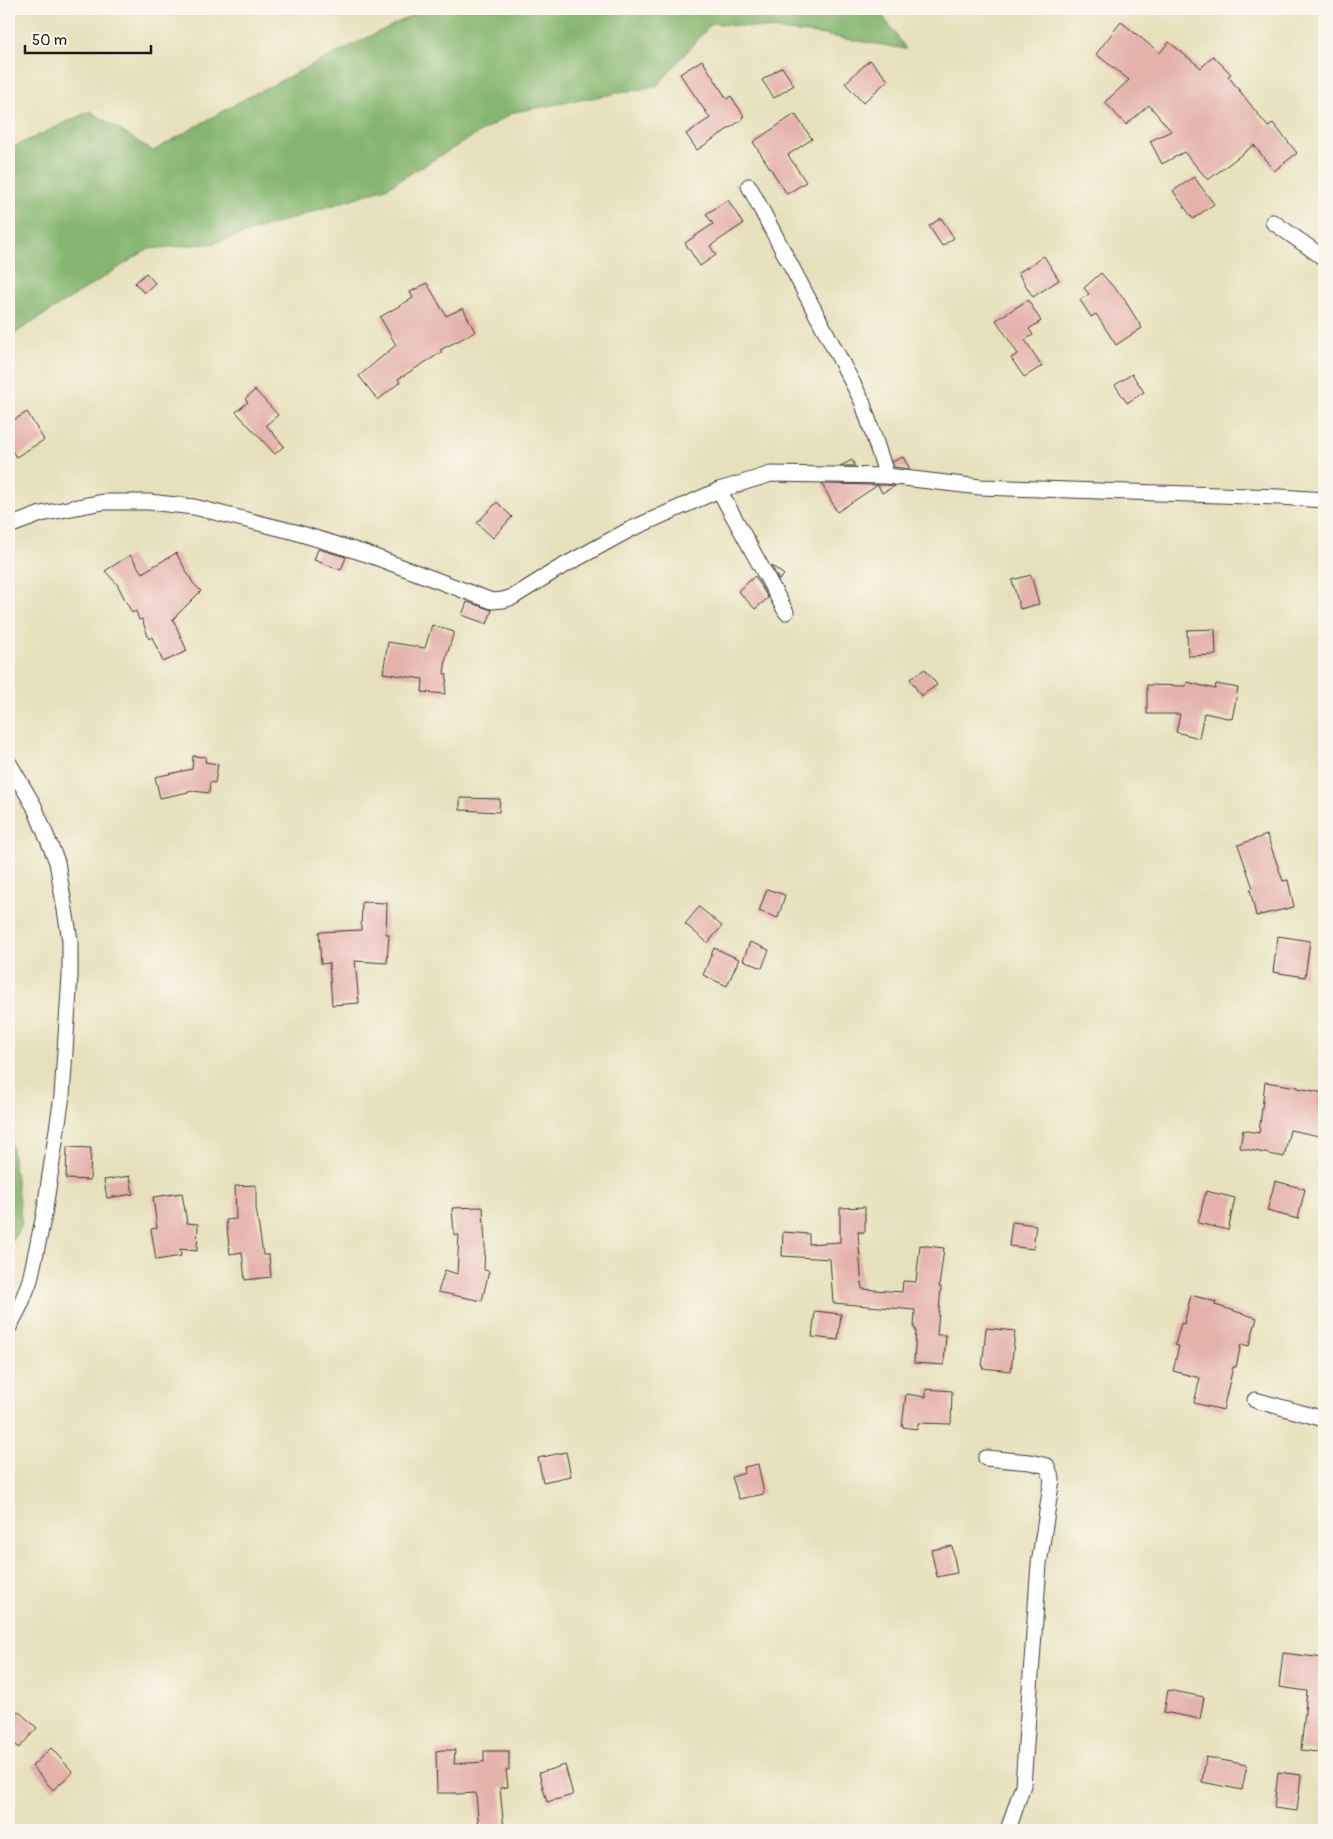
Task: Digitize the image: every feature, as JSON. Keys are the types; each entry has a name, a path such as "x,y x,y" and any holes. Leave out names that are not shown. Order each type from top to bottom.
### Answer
{"street":[{"path":"749,186 862,401 887,476"},
{"path":"1273,222 1324,258"},
{"path":"9,526 40,514 103,502 149,502 194,507 295,532 367,554 492,600 503,600 513,597 556,570 629,530 719,490 771,474 887,476 980,487 1324,500"},
{"path":"719,490 786,612"},
{"path":"9,763 34,806 57,862 70,940 67,1042 62,1096 44,1215 30,1280 21,1304 9,1327"},
{"path":"1255,1400 1324,1419"},
{"path":"986,1458 1030,1462 1047,1466 1052,1479 1039,1564 1023,1785 1008,1830"}],"green space":[{"path":"425,9 878,9 906,49 817,34 712,23 657,86 514,112 386,188 215,243 148,249 9,337 9,149 90,111 153,151 246,98"},
{"path":"9,1128 22,1224 9,1246"}],"building":[{"path":"1121,22 1160,53 1169,42 1201,68 1213,56 1231,74 1228,76 1268,127 1273,123 1297,153 1274,171 1254,145 1208,180 1184,152 1162,164 1150,141 1171,131 1149,105 1126,125 1105,102 1129,80 1096,54"},
{"path":"702,60 727,99 731,96 744,116 742,117 743,119 697,150 686,134 710,118 680,74"},
{"path":"870,60 888,80 863,103 845,83"},
{"path":"782,67 794,85 774,98 762,80"},
{"path":"795,114 812,139 788,155 806,182 787,194 753,142"},
{"path":"1194,177 1214,204 1193,219 1173,191"},
{"path":"728,200 743,224 710,246 716,255 700,266 685,243 713,224 706,214"},
{"path":"941,218 954,238 942,246 929,226"},
{"path":"1044,256 1059,280 1033,297 1018,273"},
{"path":"146,273 155,283 144,293 135,283"},
{"path":"1101,273 1124,299 1142,328 1116,345 1096,314 1091,317 1080,300 1089,294 1084,288"},
{"path":"427,283 446,316 463,308 475,332 440,350 442,352 398,379 400,382 378,400 359,376 396,345 380,317 413,298 410,292"},
{"path":"1028,300 1041,321 1029,329 1033,335 1025,340 1042,366 1024,377 1011,358 1018,354 996,320"},
{"path":"1132,374 1144,392 1127,403 1115,385"},
{"path":"255,390 278,415 266,425 284,446 275,454 236,412 248,402 245,399"},
{"path":"27,412 44,440 16,457 9,446 9,423"},
{"path":"903,457 910,469 894,467 892,462"},
{"path":"852,460 855,466 840,466"},
{"path":"822,484 878,485 837,512"},
{"path":"878,485 886,485 895,486 882,493"},
{"path":"497,502 512,517 493,538 477,523"},
{"path":"318,549 346,557 341,570 314,560"},
{"path":"176,553 193,583 201,591 173,619 187,651 163,662 152,637 149,639 142,619 139,620 136,611 132,613 117,584 105,571 130,555 142,573"},
{"path":"771,565 784,575 779,580"},
{"path":"1031,575 1039,604 1020,609 1012,580"},
{"path":"755,576 768,598 755,609 738,591"},
{"path":"467,602 492,610 487,624 462,615"},
{"path":"432,625 454,632 446,658 444,674 447,674 445,694 422,692 423,679 383,673 388,642 425,648"},
{"path":"1215,629 1216,655 1188,656 1187,630"},
{"path":"925,669 937,685 921,696 910,679"},
{"path":"1187,682 1215,689 1216,684 1238,688 1232,719 1204,713 1199,738 1176,732 1180,714 1147,714 1147,685 1186,686"},
{"path":"193,756 206,757 205,762 218,764 215,783 210,782 209,793 193,791 160,798 155,777 192,769"},
{"path":"460,798 500,799 499,812 460,810"},
{"path":"1267,835 1283,881 1288,880 1294,907 1256,916 1250,889 1253,888 1238,845"},
{"path":"767,889 785,895 778,918 759,911"},
{"path":"362,902 387,903 386,934 389,934 387,963 355,961 359,1003 332,1005 329,963 321,964 319,932 361,930"},
{"path":"699,907 722,926 708,943 685,924"},
{"path":"1278,936 1310,941 1305,977 1273,972"},
{"path":"750,942 769,950 762,968 743,960"},
{"path":"714,948 739,959 727,986 703,975"},
{"path":"1265,1082 1324,1093 1324,1137 1290,1130 1284,1157 1240,1148 1243,1130 1259,1133"},
{"path":"67,1147 91,1148 90,1180 66,1179"},
{"path":"130,1176 133,1194 107,1198 104,1180"},
{"path":"1275,1181 1305,1189 1298,1219 1267,1211"},
{"path":"256,1185 256,1208 263,1255 269,1255 271,1277 245,1280 242,1252 230,1254 226,1220 236,1219 235,1186"},
{"path":"1206,1191 1235,1198 1228,1230 1198,1223"},
{"path":"182,1193 187,1223 198,1224 197,1251 180,1249 181,1256 156,1260 151,1229 157,1228 153,1197"},
{"path":"483,1207 484,1270 489,1271 482,1301 438,1292 445,1270 457,1274 459,1235 454,1235 452,1208"},
{"path":"865,1207 865,1232 858,1232 862,1289 902,1292 903,1281 916,1282 920,1245 944,1248 939,1287 941,1287 937,1335 946,1335 944,1365 914,1363 915,1310 833,1303 830,1259 782,1256 783,1232 809,1234 809,1244 840,1242 840,1208"},
{"path":"1012,1222 1036,1225 1033,1249 1009,1246"},
{"path":"1191,1295 1216,1302 1215,1305 1257,1318 1249,1346 1241,1344 1236,1367 1233,1367 1223,1410 1194,1403 1200,1378 1173,1371 1179,1346 1175,1345 1181,1323 1184,1324"},
{"path":"815,1311 841,1314 838,1340 812,1337"},
{"path":"986,1328 1015,1331 1011,1371 982,1368"},
{"path":"926,1389 952,1391 951,1424 918,1423 917,1429 902,1427 906,1394 926,1397"},
{"path":"566,1452 571,1476 543,1482 538,1458"},
{"path":"758,1464 764,1494 739,1499 732,1477 745,1473 744,1467"},
{"path":"952,1546 957,1573 937,1577 931,1550"},
{"path":"1283,1653 1324,1658 1324,1753 1301,1750 1307,1691 1279,1687"},
{"path":"1168,1690 1204,1697 1200,1719 1164,1712"},
{"path":"18,1711 37,1728 19,1748 9,1738 9,1720"},
{"path":"51,1748 73,1772 53,1790 32,1766"},
{"path":"455,1750 454,1764 484,1762 484,1751 509,1751 509,1770 506,1770 508,1787 500,1788 504,1830 479,1830 476,1793 437,1793 436,1751"},
{"path":"1206,1757 1247,1765 1242,1790 1202,1782"},
{"path":"565,1765 573,1795 547,1802 539,1773"},
{"path":"1278,1772 1301,1775 1297,1811 1274,1808"}]}
